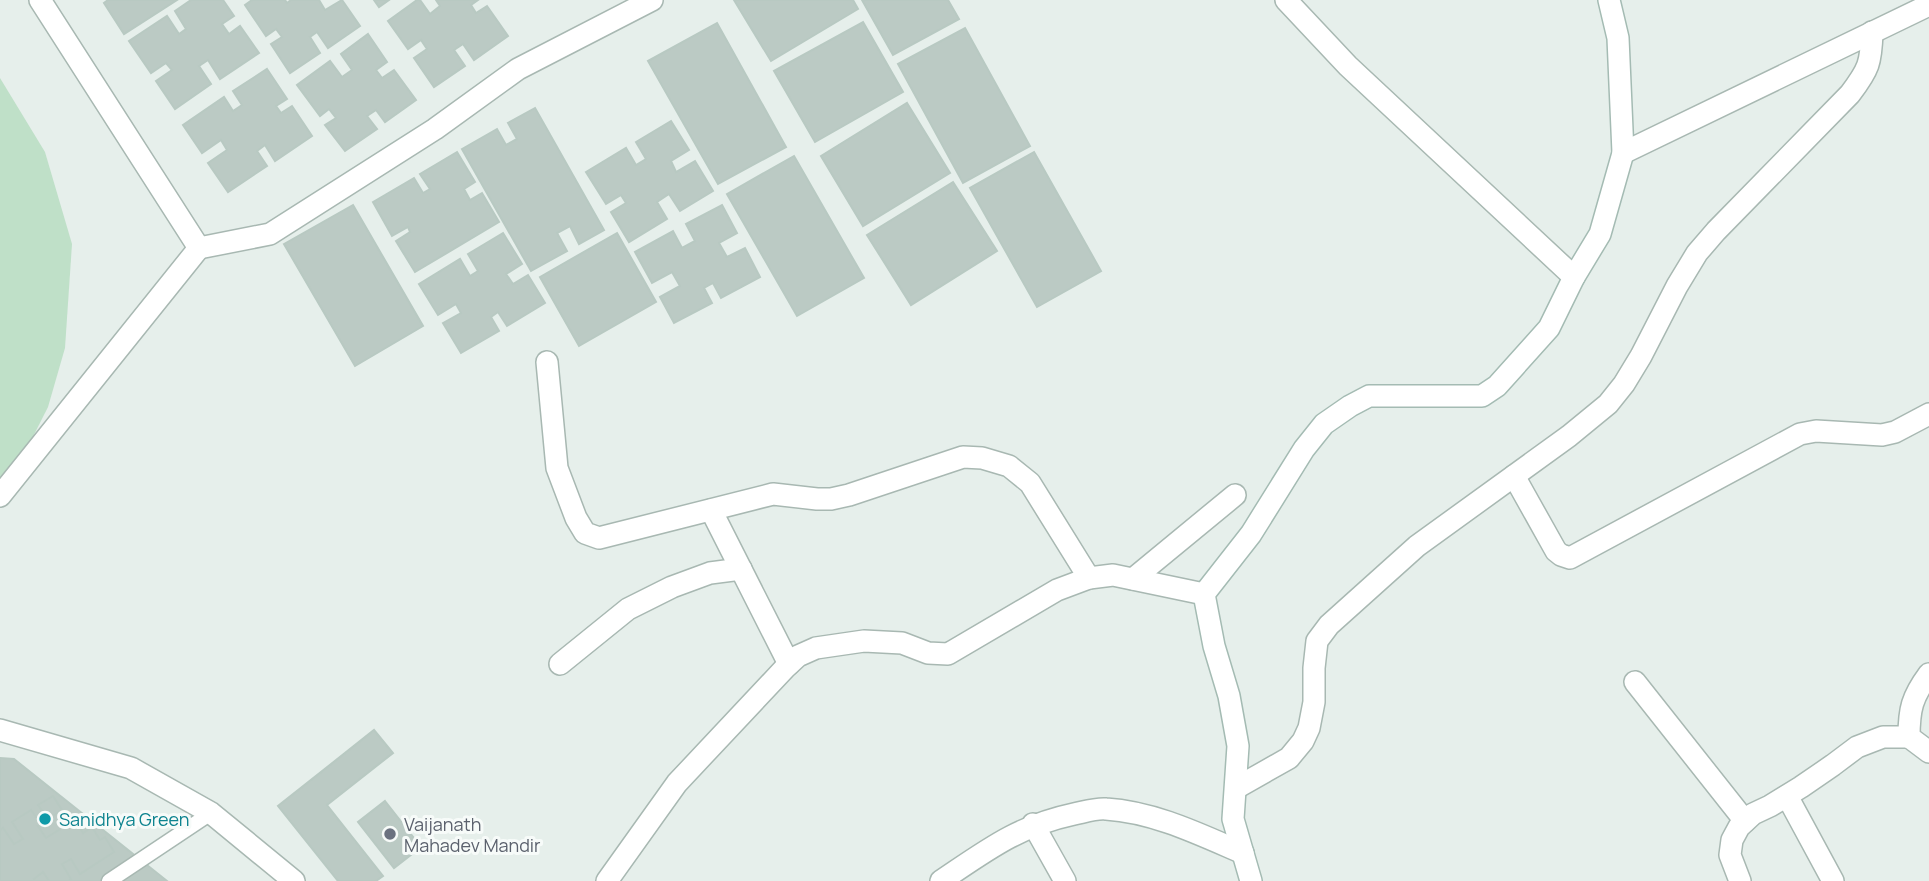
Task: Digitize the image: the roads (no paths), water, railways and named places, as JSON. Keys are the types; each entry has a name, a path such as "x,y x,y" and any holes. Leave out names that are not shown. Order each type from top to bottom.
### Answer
{"street":[{"path":"40,0 198,248"},
{"path":"0,496 198,248 270,234 435,129 518,69 652,0"},
{"path":"1286,0 1349,66 1574,277"},
{"path":"1203,594 1251,534 1304,450 1324,424 1369,396 1482,396 1497,386 1549,328 1574,277 1600,234 1623,153 1618,38 1609,0"},
{"path":"1623,153 1929,5"},
{"path":"1236,788 1289,758 1303,741 1309,728 1314,702 1317,641 1329,625 1417,546 1569,436 1608,404 1641,356 1697,253 1850,94 1865,74 1871,59 1871,32"},
{"path":"547,362 557,468 576,518 585,533 598,538 773,495 831,499 963,457 982,458 1009,466 1030,483 1088,578"},
{"path":"1514,476 1556,551 1570,558 1800,434 1816,431 1882,435 1895,432 1929,414"},
{"path":"1133,579 1235,495"},
{"path":"711,510 789,664"},
{"path":"560,664 628,609 672,587 710,573 741,569"},
{"path":"607,881 677,783 798,656 816,648 864,641 902,643 928,653 948,654 1056,590 1088,578 1113,575 1203,594"},
{"path":"1203,594 1214,646 1229,696 1238,746 1233,819 1251,881"},
{"path":"1909,737 1909,710 1929,674"},
{"path":"1635,682 1745,821"},
{"path":"0,730 131,768 211,813 294,881"},
{"path":"1740,881 1730,855 1732,840 1739,827 1753,814 1787,796 1857,747 1883,737 1909,737 1929,752"},
{"path":"1787,796 1833,881"},
{"path":"941,881 1004,839 1033,824 1104,808 1180,825 1243,853"},
{"path":"1033,824 1065,881"}],"lane":[{"path":"109,881 211,813"}],"place":[{"name":"Sanidhya Green","path":"45,819"},
{"name":"Vaijanath Mahadev Mandir","path":"390,834"}]}
